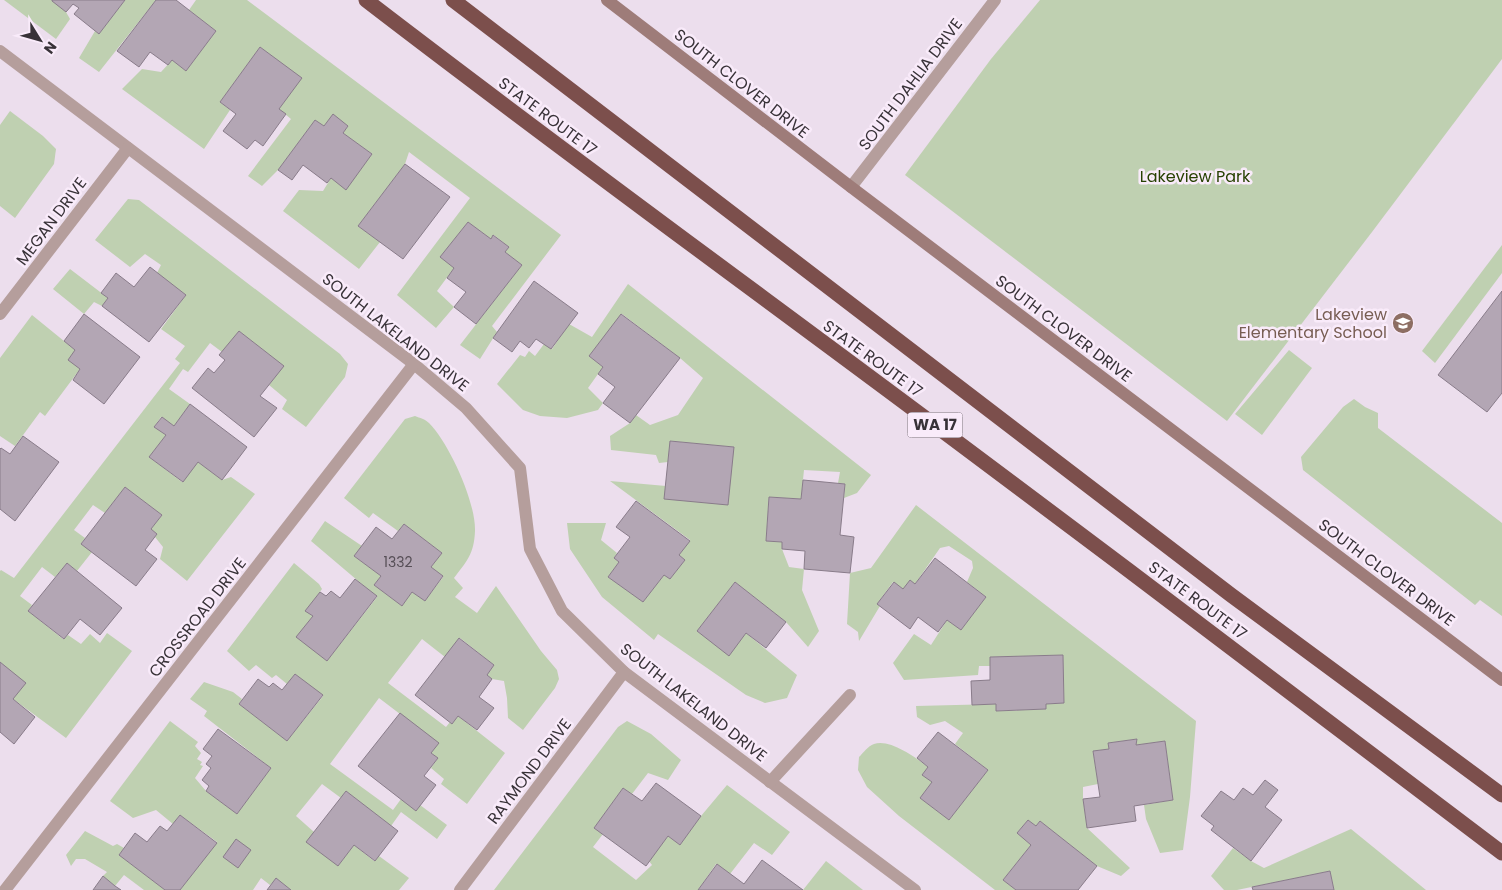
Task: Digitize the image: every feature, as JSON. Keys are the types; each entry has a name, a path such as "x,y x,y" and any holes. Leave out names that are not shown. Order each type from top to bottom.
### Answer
{"highway":[{"name":"STATE ROUTE 17","path":"366,0 1502,853"},
{"name":"STATE ROUTE 17","path":"453,0 1231,595 1502,795"}],"street":[{"name":"SOUTH CLOVER DRIVE","path":"607,0 1502,680"},
{"name":"SOUTH DAHLIA DRIVE","path":"852,187 994,0"},
{"name":"SOUTH LAKELAND DRIVE","path":"0,51 414,364 466,408 520,468 530,549 562,611 624,672 915,890"},
{"name":"MEGAN DRIVE","path":"0,314 128,148"},
{"name":"CROSSROAD DRIVE","path":"5,890 414,364"},
{"name":"RAYMOND DRIVE","path":"460,890 624,672"},
{"path":"770,782 850,695"}],"green space":[{"path":"4,0 52,0 66,12 70,19 56,39"},
{"path":"125,0 156,0 99,72 79,58 95,31 99,34"},
{"path":"196,0 247,0 561,235 492,326 497,332 480,359 460,345 522,265 505,252 509,247 494,235 491,239 468,222 441,257 454,268 437,291 454,307 436,328 397,295 470,198 409,152 405,164 358,226 380,242 359,269 283,211 299,190 323,191 331,178 346,189 372,154 343,133 348,126 333,115 324,126 315,120 278,170 262,186 248,176 291,119 279,109 301,78 260,47 220,102 230,110 204,149 122,89 142,69 161,72 172,60 186,71 216,31 189,10"},
{"name":"Lakeview Park","path":"1040,0 1502,0 1502,59 1227,421 905,175 991,59"},
{"path":"10,111 43,136 56,149 54,164 15,218 0,206 0,125"},
{"path":"128,199 139,200 340,354 348,364 345,377 306,427 282,409 287,400 269,385 283,366 239,331 222,352 210,343 188,372 183,369 169,389 190,404 174,426 161,417 154,427 166,435 149,457 182,482 198,462 222,480 231,477 255,494 187,581 160,559 163,547 155,537 157,534 151,529 162,515 125,487 105,513 93,505 74,530 85,538 81,544 92,552 77,571 67,563 55,577 42,567 20,596 32,605 28,611 63,639 68,635 81,644 90,634 100,643 107,633 132,651 66,738 13,699 0,662 0,571 14,578 180,363 175,359 185,346 161,329 186,295 157,273 161,265 145,254 130,267 95,240"},
{"path":"1502,245 1502,273 1435,363 1422,351"},
{"path":"70,269 108,298 102,306 94,302 84,314 53,289"},
{"path":"628,284 871,475 857,493 844,498 845,484 838,483 840,472 804,470 801,499 769,497 766,541 782,542 782,549 789,567 804,569 802,590 819,631 808,647 786,622 735,582 697,631 729,655 746,633 797,675 787,698 765,703 746,695 658,634 654,640 602,597 570,549 567,523 606,523 601,540 617,553 614,558 619,562 608,577 643,602 664,575 670,579 685,560 679,555 690,540 610,481 666,486 734,447 671,441 668,462 659,463 656,455 611,450 610,436 630,423 636,415 650,425 678,415 703,378 622,314 589,356 603,367 588,388 603,403 598,410 567,418 540,416 523,410 497,384 520,355 525,357 529,351 535,356 544,344 552,349 569,324 592,337"},
{"path":"32,315 75,350 80,369 45,416 40,412 15,446 0,436 0,358"},
{"path":"1289,350 1312,368 1262,435 1235,414"},
{"path":"1354,399 1378,413 1378,428 1502,523 1502,616 1480,600 1475,605 1303,470 1301,457 1343,407"},
{"path":"415,416 429,423 445,444 460,474 471,505 475,531 473,546 469,557 454,578 463,588 455,597 477,613 496,586 541,651 557,670 559,679 555,688 523,730 508,718 504,681 492,679 487,675 494,665 460,638 445,657 422,639 388,683 446,727 458,716 505,753 467,804 441,784 444,779 431,768 438,758 431,753 438,743 379,698 330,764 393,810 401,799 420,805 447,825 437,839 401,812 391,826 346,791 341,798 322,784 296,816 314,832 338,866 354,845 374,861 379,856 409,878 399,890 291,890 276,879 270,885 261,878 253,890 180,890 217,842 180,815 173,824 156,810 133,818 110,801 170,721 198,742 195,746 201,753 197,759 202,762 200,765 203,766 195,778 206,791 237,814 271,768 204,716 207,711 190,699 204,682 233,692 242,699 239,704 287,741 323,696 295,674 287,684 276,675 272,678 256,665 249,671 227,651 294,563 319,584 322,589 306,611 313,616 297,637 327,661 377,597 311,541 325,521 362,546 354,556 381,576 374,585 402,606 412,592 425,601 443,577 431,567 442,553 404,524 398,531 373,513 369,518 344,498 405,419"},
{"path":"916,505 1196,721 1190,797 1183,850 1160,853 1146,819 1144,805 1173,800 1165,741 1136,745 1136,739 1108,743 1109,749 1093,751 1098,784 1083,787 1087,828 1130,868 1121,876 1097,866 1040,821 1036,826 1028,820 1017,833 1031,845 1003,880 1016,890 995,890 899,816 867,787 858,770 859,757 874,744 880,743 895,746 928,767 922,775 932,782 920,798 949,820 988,770 955,744 963,733 945,721 930,725 917,717 916,706 996,704 997,711 1045,709 1046,704 1064,703 1063,655 990,657 990,666 979,666 978,675 904,680 893,663 914,634 931,645 947,620 961,630 986,597 967,582 973,568 972,561 949,546 940,548 915,584 903,589 893,582 877,604 880,606 859,641 858,632 847,624 850,573 871,568"},
{"path":"627,721 651,734 681,760 668,780 648,773 632,794 623,788 594,828 603,834 593,847 636,880 652,865 649,861 668,836 680,845 727,785 790,832 772,855 754,843 730,874 716,864 698,890 494,890 618,727"},
{"path":"1351,829 1426,890 1334,890 1330,871 1237,890 1224,890 1211,876 1233,848 1264,868"},
{"path":"85,831 113,846 117,844 124,848 119,855 165,890 144,890 124,875 115,886 103,876 107,872 85,859 76,859 71,866 66,855"},
{"path":"826,861 863,890 803,890"}],"building":[{"path":"52,0 125,0 99,34 74,14 79,8 73,4 66,12"},
{"path":"156,0 176,0 216,31 186,71 172,60 168,65 150,52 139,67 117,51"},
{"path":"260,47 302,78 279,109 286,114 263,146 255,140 247,149 223,131 236,114 220,102"},
{"path":"333,114 348,126 343,133 372,154 346,190 331,178 327,183 303,165 292,180 278,170 315,120 324,126"},
{"path":"405,164 450,197 403,259 358,226"},
{"path":"468,222 491,239 493,235 509,247 505,252 522,265 476,324 454,307 466,292 447,278 454,268 440,257"},
{"path":"150,267 186,295 149,342 102,306 108,298 101,293 116,273 134,287"},
{"path":"534,281 578,313 551,349 536,339 529,348 520,341 512,352 493,338"},
{"path":"1502,291 1502,393 1487,412 1438,375"},
{"path":"84,314 140,357 104,404 73,380 80,369 68,360 75,350 64,341"},
{"path":"621,314 680,358 630,423 603,403 615,387 598,374 603,367 589,356"},
{"path":"239,331 284,366 260,396 277,408 254,437 192,388 208,368 214,373 225,360 219,355"},
{"path":"190,404 247,447 222,480 198,462 183,482 149,457 166,435 154,427 162,417 174,426"},
{"path":"23,436 59,462 15,521 0,509 0,449 10,454"},
{"path":"670,441 734,447 728,505 664,499"},
{"path":"803,480 845,484 840,535 854,537 850,573 804,569 805,551 782,549 782,542 766,541 769,497 801,499"},
{"path":"125,487 162,515 151,529 157,534 145,550 157,559 136,586 81,544"},
{"path":"636,501 690,541 679,555 685,560 670,579 664,575 643,602 608,577 619,562 614,558 630,537 616,527"},
{"path":"404,524 442,553 431,567 443,576 425,601 412,592 402,606 374,585 381,576 354,556 376,527 392,539"},
{"path":"935,558 986,597 961,630 947,620 938,632 918,617 910,629 877,604 894,582 903,589 910,580 915,584"},
{"path":"67,563 122,608 100,635 80,619 64,639 28,611"},
{"path":"355,579 377,596 327,661 296,637 313,616 305,611 320,592 326,596 331,591 340,598"},
{"path":"735,582 786,622 766,648 746,633 729,656 697,631"},
{"path":"459,638 494,665 487,675 492,679 479,697 494,708 477,730 458,716 452,724 415,695"},
{"path":"1063,655 1064,703 1046,704 1046,709 996,711 996,704 972,705 971,681 990,680 990,657"},
{"path":"0,662 26,683 13,699 35,717 14,744 0,732"},
{"path":"295,674 323,695 287,741 239,704 258,679 269,687 273,683 282,690"},
{"path":"400,713 439,743 431,753 438,758 424,776 436,785 416,811 358,766"},
{"path":"218,729 271,768 237,814 206,791 209,786 202,780 211,768 206,764 212,756 203,749"},
{"path":"938,732 988,770 949,820 920,798 932,782 922,775 928,767 917,758"},
{"path":"1137,739 1136,745 1165,741 1173,800 1134,806 1136,821 1087,828 1083,799 1100,797 1093,751 1109,749 1108,743"},
{"path":"1265,780 1278,790 1265,807 1282,820 1251,861 1211,830 1214,826 1201,816 1221,791 1234,800 1243,788 1253,795"},
{"path":"656,783 701,816 680,845 668,836 646,866 594,828 623,788 642,801"},
{"path":"346,791 398,831 375,861 354,845 338,866 306,842"},
{"path":"180,815 217,843 180,890 165,890 119,855 135,833 147,842 160,826 167,831"},
{"path":"1028,820 1036,826 1040,821 1097,866 1078,890 1016,890 1003,880 1031,845 1017,833"},
{"path":"236,839 251,850 238,868 223,857"},
{"path":"762,860 803,890 698,890 717,864 744,884"},
{"path":"1330,871 1334,890 1253,890 1252,887"},
{"path":"103,876 115,886 121,890 93,890"},
{"path":"276,878 291,890 267,890"}],"place":[{"name":"Lakeview Elementary School","path":"1403,323"}]}
